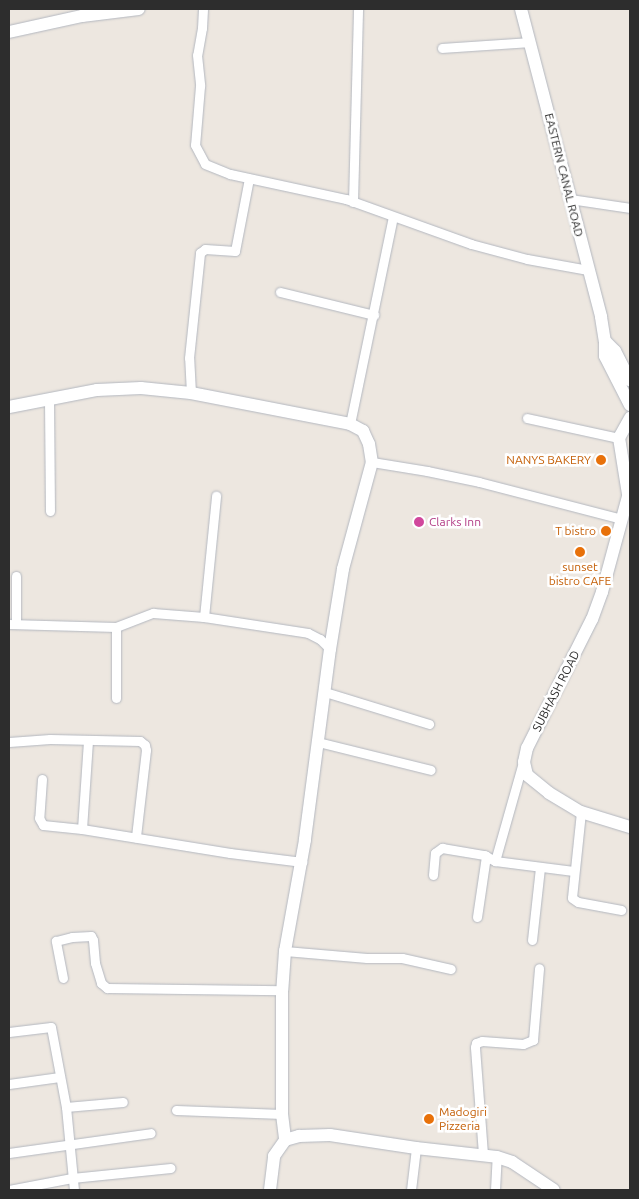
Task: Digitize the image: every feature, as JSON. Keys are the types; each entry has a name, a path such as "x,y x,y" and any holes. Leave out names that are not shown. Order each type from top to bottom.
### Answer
{"street":[{"path":"9,32 84,12 139,9"},
{"path":"204,9 197,55 200,86 195,145 199,156 210,167 230,174 353,202 393,218 471,244 527,259 588,270"},
{"path":"353,202 358,9"},
{"name":"EASTERN CANAL ROAD","path":"521,9 606,341 605,356 630,405"},
{"path":"442,48 530,42"},
{"path":"191,393 189,358 200,253 205,249 235,251 248,178"},
{"path":"570,199 630,208"},
{"path":"350,424 393,218"},
{"path":"280,292 374,315"},
{"name":"EASTERN CANAL ROAD","path":"606,341 615,351 630,380"},
{"path":"9,407 96,390 141,388 191,393 350,424 363,431 369,444 372,462 343,569 330,649 302,862 285,951 282,990 282,1114 285,1140"},
{"path":"49,399 50,511"},
{"path":"527,418 619,438 630,418"},
{"name":"SUBHASH ROAD","path":"525,756 592,619 602,592 629,492 619,438"},
{"path":"372,462 479,482 622,519"},
{"path":"204,617 216,496"},
{"path":"16,576 13,624 90,628 116,627 153,613 204,617 308,633 320,639 330,649"},
{"path":"116,627 116,698"},
{"path":"325,692 429,724"},
{"path":"82,829 88,740"},
{"path":"9,742 140,741 145,745 146,750 136,837"},
{"path":"318,742 431,770"},
{"path":"525,756 524,769 530,779 548,793 581,812 630,827"},
{"path":"495,861 525,756"},
{"path":"42,779 40,822 42,825 82,829 230,853 302,862"},
{"path":"581,812 571,894 574,901 622,910"},
{"path":"433,875 435,853 439,849 486,856 495,861 573,871"},
{"path":"477,917 486,856"},
{"path":"532,940 540,867"},
{"path":"63,978 56,941 72,937 90,936 93,940 95,963 101,982 107,988 282,990"},
{"path":"285,951 367,958 402,958 451,969"},
{"path":"483,1154 476,1043 482,1041 523,1044 533,1040 539,968"},
{"path":"9,1032 51,1027 66,1107 74,1190"},
{"path":"9,1084 60,1077"},
{"path":"66,1107 123,1102"},
{"path":"176,1110 282,1114"},
{"path":"9,1153 69,1143 151,1133"},
{"path":"270,1190 274,1156 285,1140 298,1136 330,1135 416,1148 497,1157 512,1162 550,1189"},
{"path":"411,1190 416,1148"},
{"path":"495,1190 497,1157"},
{"path":"9,1190 72,1178 170,1168"}],"place":[{"name":"NANYS BAKERY","path":"601,460"},
{"name":"Clarks Inn","path":"419,522"},
{"name":"T bistro","path":"606,531"},
{"name":"sunset bistro CAFE","path":"580,552"},
{"name":"Madogiri Pizzeria","path":"429,1119"}]}
